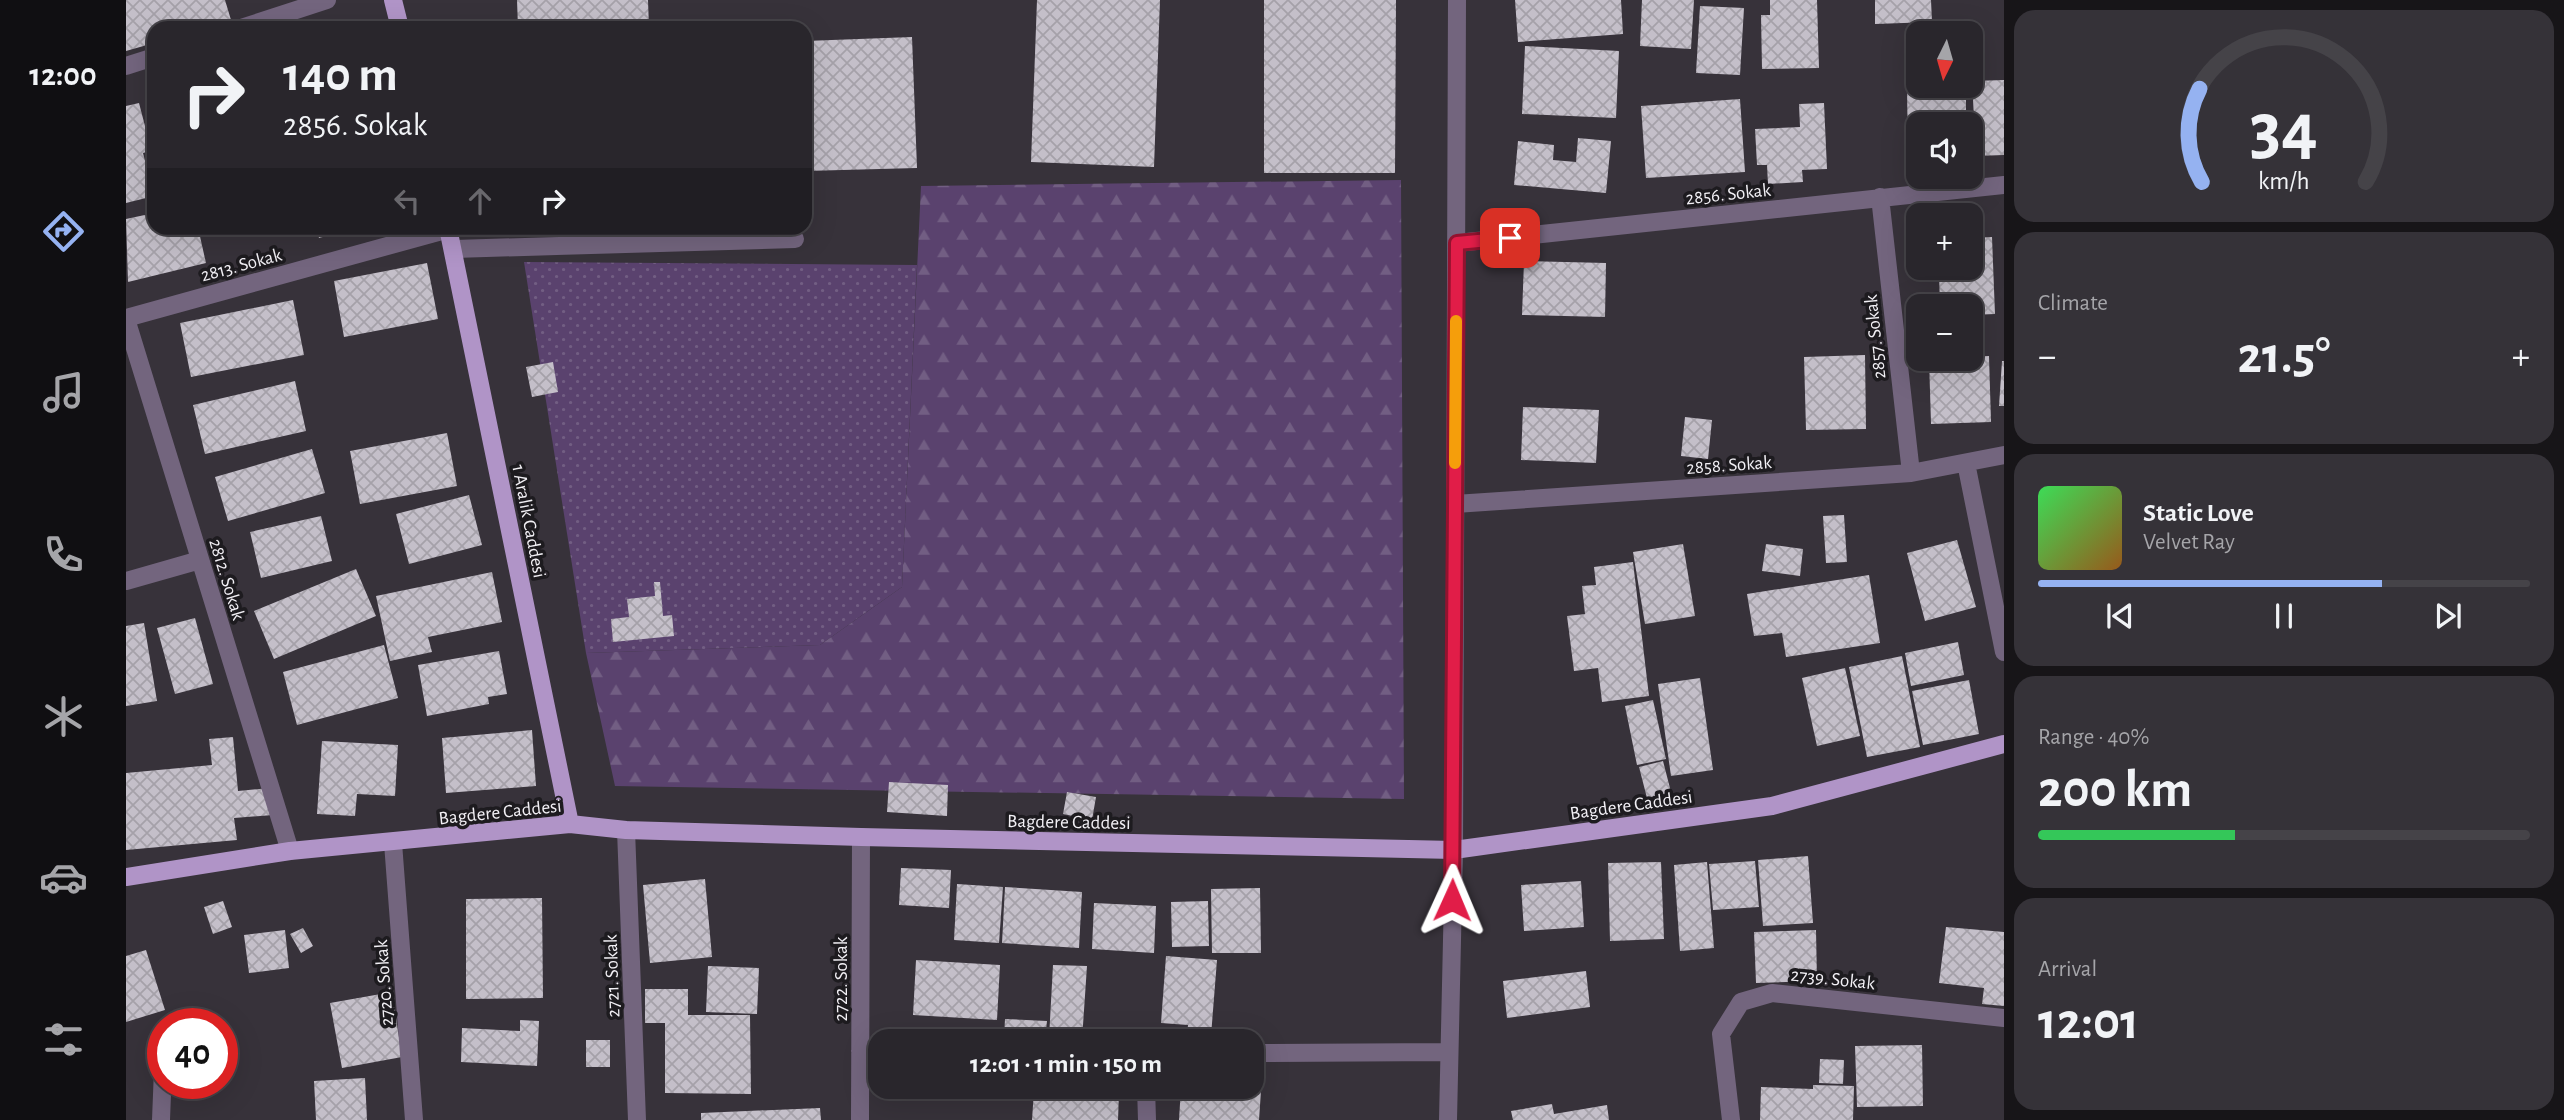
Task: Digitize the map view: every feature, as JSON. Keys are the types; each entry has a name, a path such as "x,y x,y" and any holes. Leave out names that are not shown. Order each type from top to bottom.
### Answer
{"main road":[{"path":"393,0 398,21"},
{"name":"1 Aralik Caddesi","path":"450,235 570,824"},
{"name":"Bagdere Caddesi","path":"126,877 290,851 570,824 626,830 862,837 1454,850 1772,806 2004,744"}],"street":[{"path":"262,21 327,0"},
{"path":"1448,1120 1454,850 1457,0"},
{"path":"126,66 147,59"},
{"name":"2856. Sokak","path":"1457,243 2004,185"},
{"name":"2857. Sokak","path":"1880,197 1911,473"},
{"name":"2813. Sokak","path":"126,318 423,235"},
{"path":"454,249 795,239"},
{"name":"2812. Sokak","path":"126,318 290,851"},
{"name":"2858. Sokak","path":"1455,504 1911,473 2004,455"},
{"path":"1966,463 2004,652"},
{"path":"126,581 201,560"},
{"name":"2721. Sokak","path":"626,830 637,1120"},
{"name":"2722. Sokak","path":"860,1120 862,837"},
{"name":"2720. Sokak","path":"393,843 414,1120"},
{"name":"2739. Sokak","path":"1731,1120 1721,1034 1741,1002 1772,993 2004,1018"},
{"path":"860,1051 868,1051"},
{"path":"1264,1053 1449,1052"},
{"path":"161,1120 162,1099"},
{"path":"1146,1099 1147,1120"}],"green space":[{"path":"1401,180 1404,799 615,786 586,653 820,645 902,587 921,186"},
{"path":"524,262 917,265 902,587 820,645 586,653"}],"building":[{"path":"126,0 225,0 231,20 147,21 147,45 126,51"},
{"path":"517,0 648,0 649,21 518,21"},
{"path":"1037,0 1160,0 1154,167 1031,162"},
{"path":"1264,0 1396,0 1395,173 1264,173"},
{"path":"1515,0 1621,0 1623,34 1518,42"},
{"path":"1642,0 1694,0 1691,49 1640,46"},
{"path":"1770,0 1817,0 1819,68 1762,69 1761,15 1770,15"},
{"path":"1875,0 1931,0 1932,21 1875,24"},
{"path":"1700,6 1744,8 1740,75 1696,73"},
{"path":"912,37 917,168 812,171 812,41"},
{"path":"1525,46 1619,51 1616,118 1522,114"},
{"path":"2004,80 2004,155 1983,156 1983,112 1974,112 1973,98 1983,98 1983,81"},
{"path":"1907,98 1966,98 1966,112 1907,112"},
{"path":"1740,99 1745,172 1646,178 1641,106"},
{"path":"139,103 145,126 147,125 147,152 143,153 147,169 147,198 126,203 126,106"},
{"path":"1824,103 1827,169 1802,170 1803,182 1768,184 1767,165 1757,165 1755,129 1800,127 1799,104"},
{"path":"1578,138 1611,141 1606,193 1514,185 1518,141 1554,145 1553,160 1576,162"},
{"path":"147,214 147,235 200,235 206,263 128,282 126,219"},
{"path":"1983,237 1992,237 1995,314 1983,314 1983,294 1940,294 1939,280 1983,280"},
{"path":"1524,261 1606,263 1605,317 1522,315"},
{"path":"427,263 438,319 344,337 334,281"},
{"path":"293,300 304,355 191,377 180,323"},
{"path":"1865,355 1866,429 1806,430 1804,357"},
{"path":"1983,356 1989,356 1991,422 1931,424 1929,371 1983,371"},
{"path":"2002,361 2004,406 1999,406"},
{"path":"553,362 558,392 532,397 526,367"},
{"path":"295,381 306,431 205,454 193,405"},
{"path":"1523,407 1599,410 1596,463 1521,460"},
{"path":"1685,417 1712,420 1708,459 1681,456"},
{"path":"447,433 457,486 360,504 350,451"},
{"path":"312,449 325,493 228,521 215,477"},
{"path":"469,495 482,545 409,564 396,514"},
{"path":"1844,515 1847,562 1826,563 1823,516"},
{"path":"321,516 332,561 261,578 250,532"},
{"path":"1957,540 1976,607 1925,621 1907,553"},
{"path":"1683,544 1695,616 1645,624 1633,552"},
{"path":"1766,544 1803,549 1800,576 1762,571"},
{"path":"1633,562 1649,696 1602,702 1598,668 1574,671 1567,616 1585,614 1582,586 1596,585 1594,567"},
{"path":"356,569 376,616 274,659 254,611"},
{"path":"492,572 502,622 428,637 432,652 390,661 376,596"},
{"path":"1869,575 1880,643 1786,657 1782,633 1754,636 1747,594"},
{"path":"654,582 660,582 663,616 672,615 674,636 613,642 611,619 629,617 627,599 655,596"},
{"path":"195,618 213,684 175,694 157,628"},
{"path":"144,623 157,701 126,706 126,626"},
{"path":"1958,642 1964,675 1911,686 1905,653"},
{"path":"384,645 398,698 297,725 283,672"},
{"path":"499,651 507,694 488,697 489,704 427,716 418,665"},
{"path":"1902,656 1920,747 1867,757 1849,667"},
{"path":"1845,668 1860,736 1817,746 1802,678"},
{"path":"1700,678 1713,770 1671,776 1658,684"},
{"path":"1969,680 1979,734 1923,745 1912,691"},
{"path":"1653,700 1666,759 1637,765 1625,706"},
{"path":"532,730 536,786 446,793 442,738"},
{"path":"233,737 238,791 270,788 273,815 234,818 237,840 126,850 126,773 212,765 209,739"},
{"path":"322,741 398,745 395,796 357,794 355,816 317,814"},
{"path":"1663,761 1671,792 1647,798 1639,767"},
{"path":"889,782 948,785 947,816 887,812"},
{"path":"1067,792 1096,797 1092,820 1063,814"},
{"path":"1808,856 1813,923 1763,926 1758,860"},
{"path":"1755,861 1759,907 1713,910 1709,864"},
{"path":"1661,862 1664,939 1610,941 1608,863"},
{"path":"1707,862 1714,948 1680,951 1674,865"},
{"path":"901,868 951,870 949,908 899,905"},
{"path":"705,879 712,957 650,963 643,885"},
{"path":"1581,881 1584,927 1524,931 1521,885"},
{"path":"957,884 1003,887 999,943 954,940"},
{"path":"1005,887 1082,892 1079,948 1002,943"},
{"path":"1260,888 1261,953 1212,953 1211,889"},
{"path":"542,898 543,998 466,999 466,899"},
{"path":"223,901 232,927 213,934 204,907"},
{"path":"1208,901 1209,946 1172,947 1171,902"},
{"path":"1094,903 1156,906 1154,953 1092,949"},
{"path":"1946,927 2004,932 2004,1006 1982,1004 1984,988 1939,983"},
{"path":"303,928 313,946 301,953 290,934"},
{"path":"285,930 289,968 249,973 244,935"},
{"path":"1816,930 1817,981 1756,983 1754,932"},
{"path":"146,950 164,1008 147,1008 147,1016 126,1022 126,956"},
{"path":"1166,956 1217,960 1212,1029 1188,1029 1188,1025 1161,1023"},
{"path":"916,960 1000,965 997,1020 913,1015"},
{"path":"1053,965 1087,966 1083,1029 1049,1029"},
{"path":"708,966 759,968 757,1014 706,1012"},
{"path":"1586,971 1590,1007 1507,1018 1503,981"},
{"path":"645,989 688,989 688,1015 750,1015 751,1094 665,1093 665,1023 645,1023"},
{"path":"392,992 402,1057 342,1068 330,1003"},
{"path":"1005,1019 1047,1021 1046,1029 1004,1029"},
{"path":"520,1020 539,1021 537,1066 461,1062 462,1028 520,1031"},
{"path":"586,1040 610,1040 610,1067 586,1067"},
{"path":"1922,1045 1923,1106 1857,1107 1855,1046"},
{"path":"1820,1059 1844,1060 1843,1084 1819,1083"},
{"path":"365,1078 367,1120 316,1120 314,1081"},
{"path":"1813,1085 1854,1086 1853,1120 1760,1120 1761,1087 1813,1089"},
{"path":"1033,1099 1119,1099 1118,1120 1032,1120"},
{"path":"1180,1099 1260,1099 1259,1120 1179,1120"},
{"path":"1552,1104 1554,1114 1607,1105 1609,1120 1513,1120 1511,1111"},
{"path":"820,1108 821,1120 701,1120 701,1113"}],"slow traffic":[{"path":"1455,463 1456,321"}],"route":[{"path":"1452,900 1457,243 1510,238"}]}
